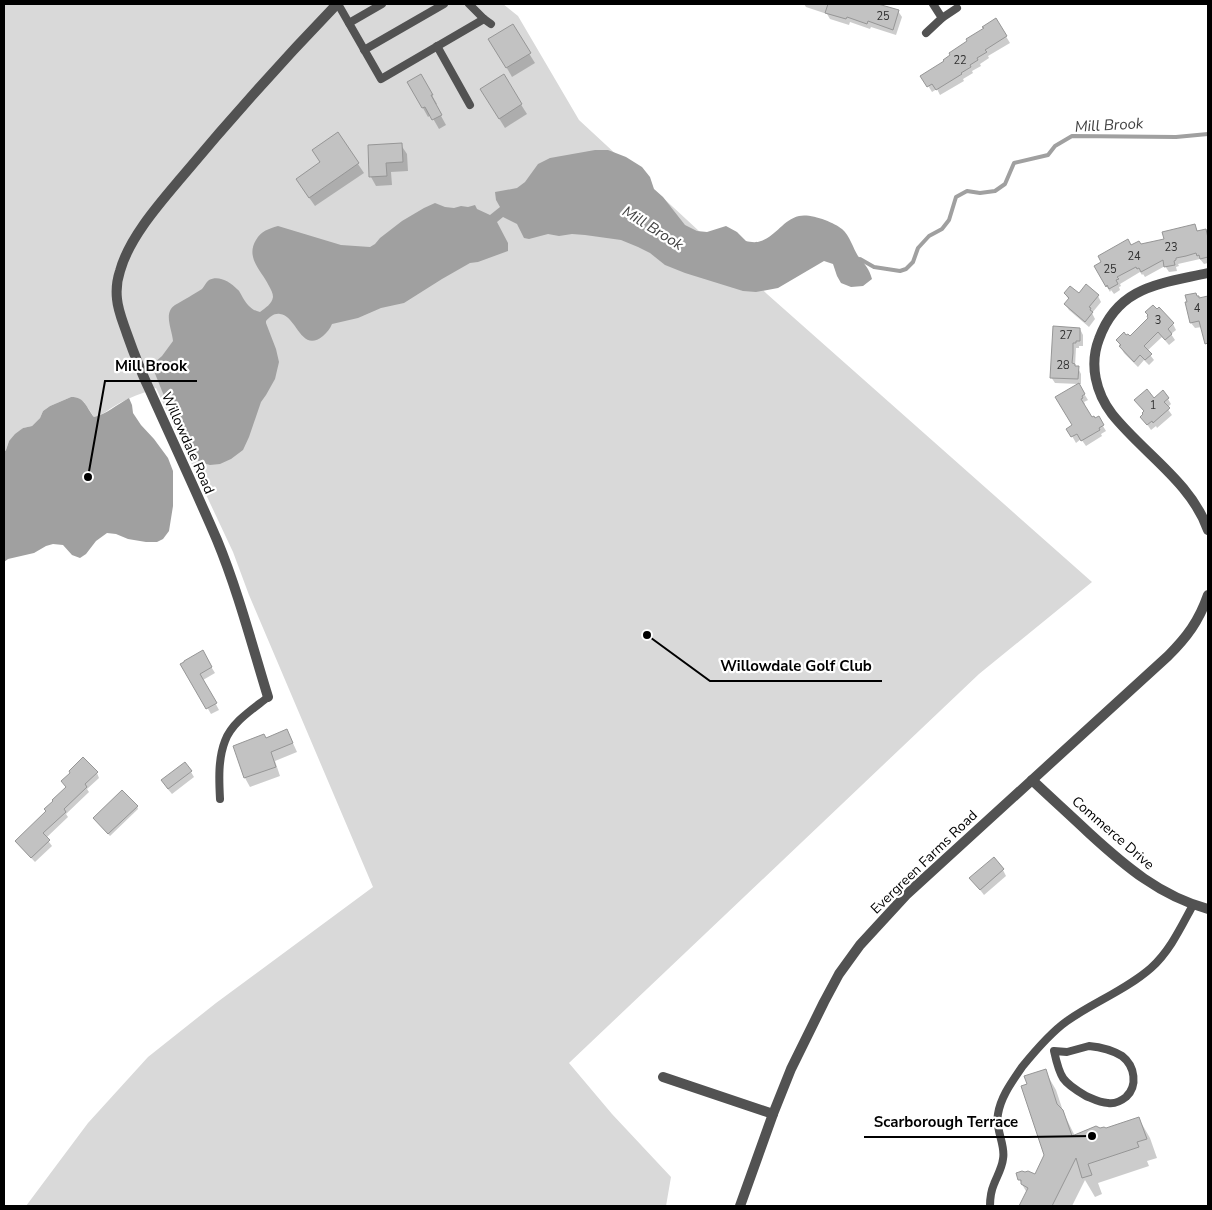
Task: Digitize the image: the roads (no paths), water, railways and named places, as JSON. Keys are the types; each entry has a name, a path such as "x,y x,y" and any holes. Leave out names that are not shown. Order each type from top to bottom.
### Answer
{"street":[{"name":"Willowdale Road","path":"268,697 243,614 217,541 135,356 119,312 116,291 125,256 150,216 246,101 337,4"},
{"path":"1208,272 1151,286 1137,292 1124,301 1116,308 1106,323 1095,352 1097,385 1111,413 1182,487 1197,508 1208,530"},
{"name":"Evergreen Farms Road","path":"740,1206 791,1069 839,974 860,944 906,895 1183,641 1198,619 1208,595"},
{"name":"Commerce Drive","path":"1032,780 1122,863 1168,894 1208,910"},
{"path":"663,1077 773,1114"}],"lane":[{"path":"337,4 381,79 437,46 487,21 469,4"},
{"path":"348,23 382,4"},
{"path":"364,50 444,4"},
{"path":"933,4 942,18"},
{"path":"926,32 957,8"},
{"path":"437,46 470,105"},
{"path":"220,799 219,778 225,740 233,728 268,697"},
{"path":"990,1206 991,1191 1004,1154 997,1120 1000,1106 1008,1088 1059,1026 1131,983 1153,967 1173,941 1193,905"},
{"path":"1044,1042 1054,1051 1059,1071 1065,1082 1094,1100 1116,1103 1125,1097 1133,1086 1134,1076 1127,1061 1122,1056 1107,1049 1089,1046 1067,1052 1054,1051"}],"water":[{"name":"Mill Brook","path":"595,150 608,150 626,157 642,167 650,177 654,189 663,197 685,225 697,231 707,232 726,226 737,232 746,241 759,242 771,236 788,221 799,216 815,217 833,224 842,229 847,235 872,279 863,286 851,287 841,283 833,264 824,261 778,288 756,292 743,291 665,265 650,253 621,240 572,234 559,236 548,234 529,239 524,238 517,224 503,217 497,222 508,243 508,251 470,263 404,303 381,308 358,318 332,324 323,336 316,340 309,340 304,337 286,316 274,315 266,321 279,362 275,379 261,402 243,450 220,464 210,465 199,462 174,418 154,371 154,363 173,341 169,322 171,308 202,289 209,280 217,278 231,284 239,291 248,305 257,311 260,312 270,304 273,297 272,293 253,259 252,253 256,240 263,232 278,226 341,245 370,247 402,221 435,203 454,208 475,205 477,209 490,215 500,207 496,200 495,192 517,188 525,182 538,164 550,158"},
{"path":"71,397 76,397 85,403 94,417 107,412 129,398 133,413 168,458 173,471 173,506 169,531 163,539 157,542 128,539 116,534 107,533 96,541 86,554 80,558 72,555 63,545 53,544 34,553 8,559 4,562 4,452 15,434 23,428 32,426 40,418 43,411"}],"waterway":[{"name":"Mill Brook","path":"860,259 874,267 900,271 906,269 913,262 918,248 929,236 942,229 949,220 956,197 967,191 980,193 995,191 1005,184 1014,163 1048,155 1055,146 1072,136 1176,137 1208,134"}],"place":[{"name":"Mill Brook","path":"88,477"},
{"name":"Willowdale Golf Club","path":"647,635"},
{"name":"Scarborough Terrace","path":"1092,1136"}]}
